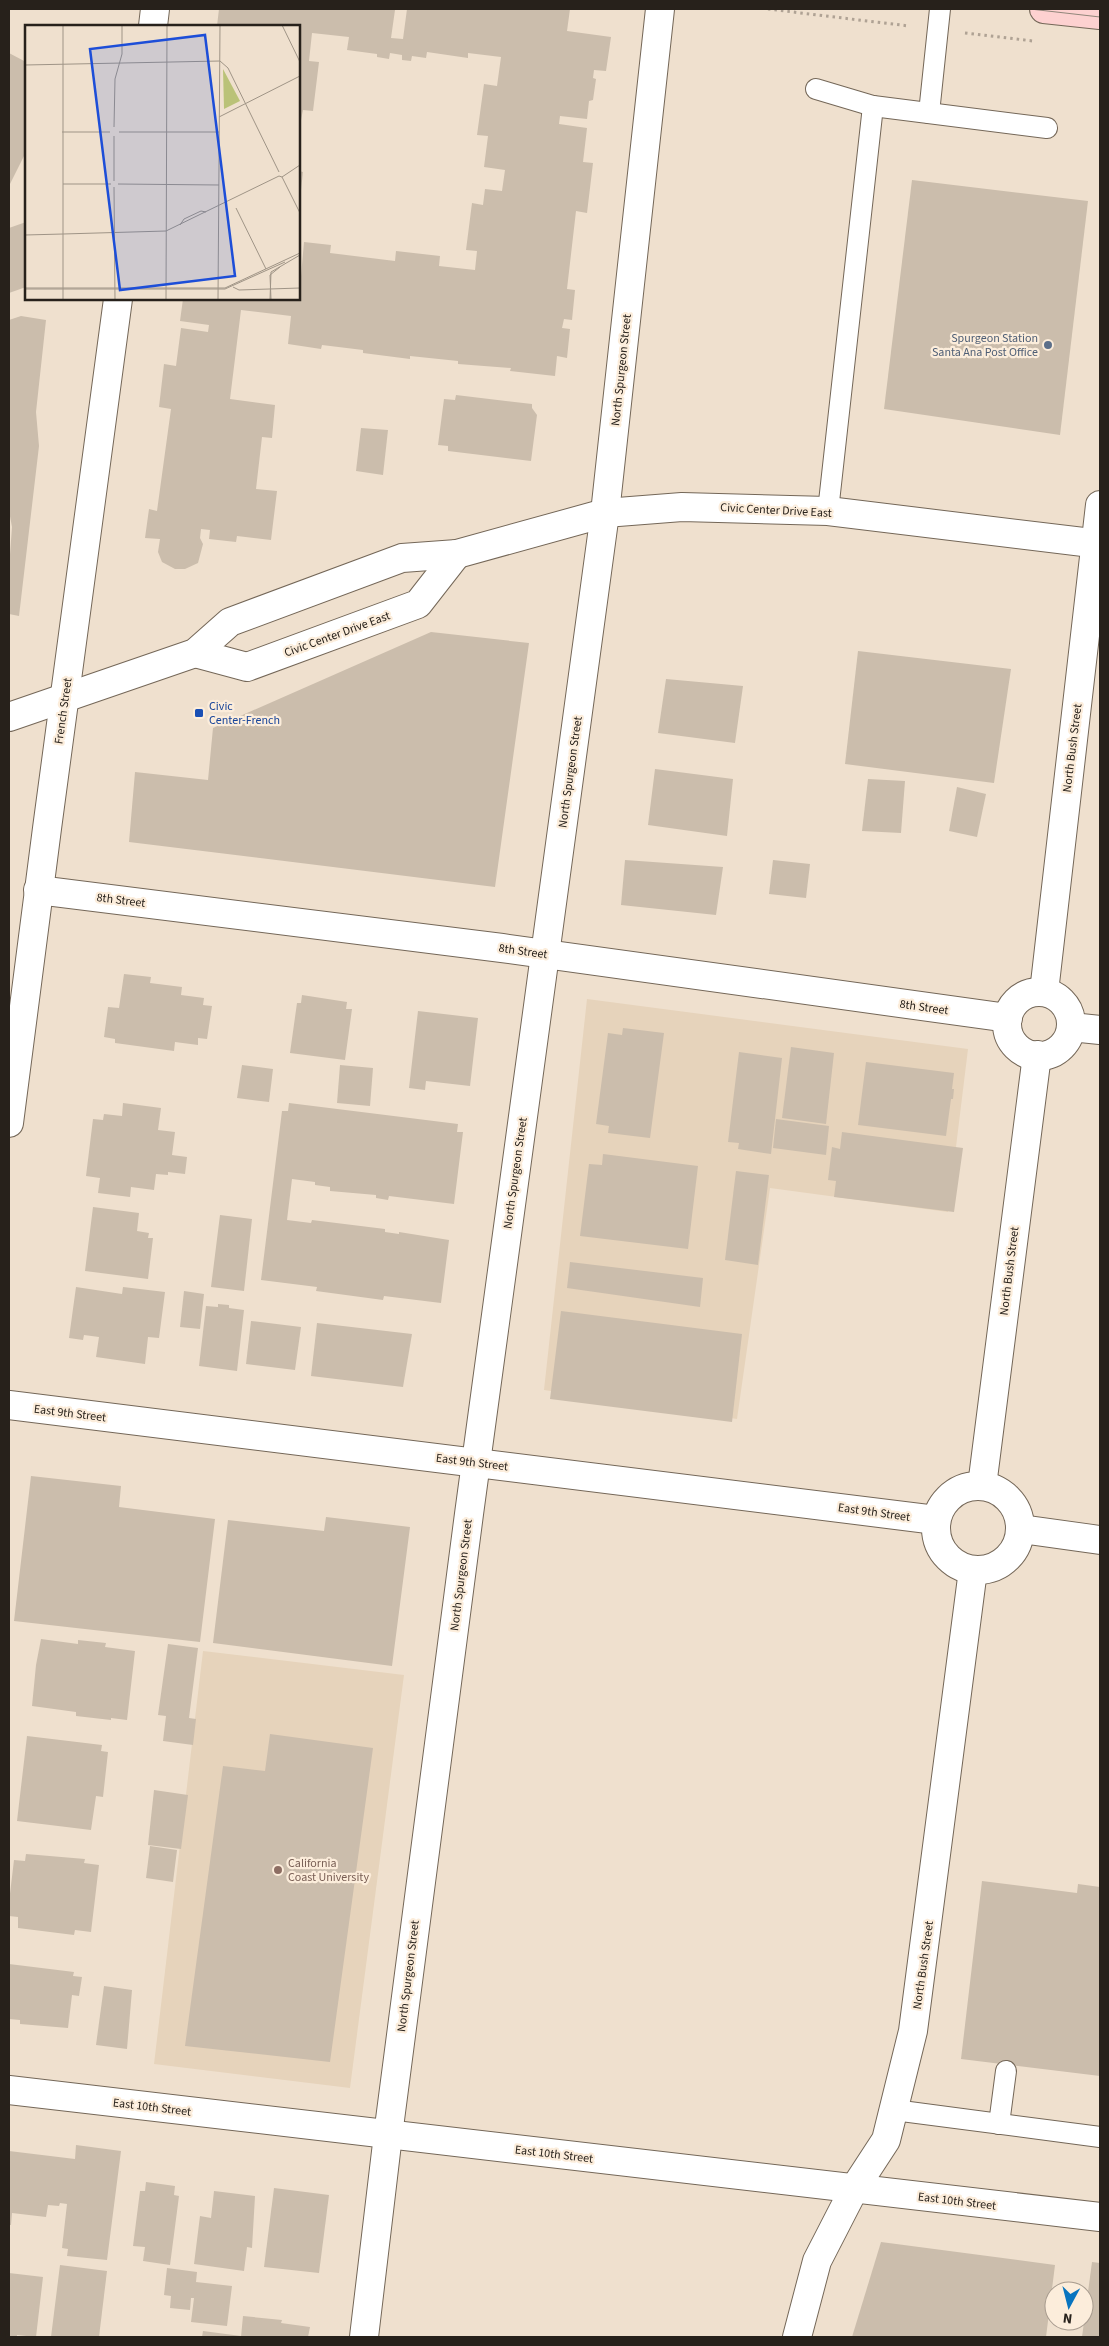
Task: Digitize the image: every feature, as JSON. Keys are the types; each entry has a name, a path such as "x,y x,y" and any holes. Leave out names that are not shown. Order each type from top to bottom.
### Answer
{"main road":[{"path":"1044,9 1100,15"}],"street":[{"path":"153,25 155,9"},
{"name":"North Spurgeon Street","path":"364,2337 388,2135 476,1462 606,513 660,9"},
{"name":"French Street","path":"9,1123 38,890 66,698 118,300"},
{"name":"North Bush Street","path":"1044,992 1098,544 1100,505"},
{"name":"Civic Center Drive East","path":"9,717 195,653 230,622 402,558 457,554 606,513 682,507 828,511 1098,544"},
{"name":"Civic Center Drive East","path":"195,653 247,667 418,604 457,554"},
{"name":"8th Street","path":"38,890 545,954 1008,1018"},
{"path":"1044,992 1057,997 1065,1004 1070,1013 1071,1027 1065,1044 1057,1050 1037,1056 1026,1053 1017,1047 1007,1029 1008,1018 1011,1008 1026,994 1044,992"},
{"path":"1071,1027 1100,1030"},
{"name":"North Bush Street","path":"982,1486 1037,1056"},
{"name":"East 9th Street","path":"9,1405 936,1520"},
{"path":"970,1486 982,1486 994,1488 1014,1505 1019,1517 1020,1529 1018,1543 1011,1555 1000,1564 987,1570 974,1570 960,1567 944,1553 935,1534 936,1520 940,1508 947,1498 957,1490 970,1486"},
{"path":"1020,1529 1100,1540"},
{"name":"North Bush Street","path":"797,2337 817,2261 854,2189 886,2140 913,2031 974,1570"},
{"name":"East 10th Street","path":"9,2090 1100,2217"}],"lane":[{"path":"929,113 940,9"},
{"path":"816,89 873,106 1047,128"},
{"path":"828,511 873,106"},
{"path":"999,2124 1006,2071"},
{"path":"894,2110 1100,2137"}],"shaded area":[{"path":"587,999 968,1049 948,1212 770,1188 737,1419 544,1390"},
{"name":"California Coast University","path":"203,1651 404,1675 350,2088 154,2064"}],"building":[{"path":"219,9 395,10 391,38 403,39 407,9 570,9 567,31 611,37 606,71 594,70 593,78 596,79 593,100 589,101 587,119 560,116 559,124 587,128 583,162 593,163 587,213 576,211 567,289 575,290 572,320 564,319 562,328 570,329 567,358 557,356 555,376 510,371 511,368 458,364 458,361 410,356 410,359 363,353 363,350 322,345 321,349 288,344 291,316 241,310 230,399 275,405 272,438 262,437 256,489 277,491 271,540 237,536 236,542 209,539 210,530 201,529 200,538 203,544 198,563 185,569 175,569 162,562 158,552 160,539 145,538 149,509 157,511 171,409 159,407 164,364 176,366 181,328 208,332 209,325 180,321 183,300 300,300 304,242 331,245 330,253 395,261 396,251 440,256 439,266 475,270 477,251 466,250 472,203 483,205 485,189 502,191 505,170 484,167 488,136 477,135 484,84 497,86 501,57 468,53 468,58 427,52 426,58 412,56 411,61 402,60 402,55 390,53 389,59 377,57 377,54 347,50 349,37 312,33 309,61 319,62 313,111 303,110 300,125 300,25 217,25"},
{"path":"9,53 25,61 25,157 9,186"},
{"path":"300,171 303,172 300,199"},
{"path":"912,180 1088,201 1060,435 884,409"},
{"path":"25,222 25,287 9,293 9,228"},
{"path":"21,316 46,320 36,412 39,446 19,616 9,614 9,568 12,527 9,511 9,320"},
{"path":"456,395 532,404 532,408 537,415 531,461 448,451 448,446 438,445 444,399 455,400"},
{"path":"361,428 388,430 383,475 356,471"},
{"path":"431,632 529,643 495,887 129,842 135,772 208,780 213,728"},
{"path":"858,651 1011,669 994,783 845,764"},
{"path":"666,679 743,686 735,743 658,733"},
{"path":"655,769 733,779 727,836 648,825"},
{"path":"868,779 905,781 901,833 862,831"},
{"path":"957,787 986,794 977,837 949,831"},
{"path":"625,860 723,867 716,915 621,905"},
{"path":"773,860 810,864 806,898 769,894"},
{"path":"124,974 151,977 150,983 182,987 181,995 204,998 203,1005 212,1006 207,1039 198,1038 198,1045 175,1042 174,1051 115,1043 115,1039 104,1037 108,1007 119,1008"},
{"path":"302,995 347,1002 346,1009 352,1009 345,1060 290,1053 297,1003 301,1003"},
{"path":"418,1011 478,1018 470,1086 426,1081 425,1090 409,1088"},
{"path":"623,1028 664,1033 650,1138 608,1133 609,1126 596,1124 608,1033 622,1035"},
{"path":"791,1047 834,1053 826,1124 782,1118"},
{"path":"739,1052 782,1058 771,1154 738,1149 739,1143 728,1142"},
{"path":"866,1062 954,1073 953,1099 951,1099 946,1136 858,1125"},
{"path":"242,1065 273,1069 269,1102 237,1098"},
{"path":"340,1065 373,1068 370,1106 337,1103"},
{"path":"123,1103 161,1108 158,1130 175,1132 172,1155 187,1157 185,1174 168,1172 168,1175 156,1174 154,1190 131,1187 130,1197 98,1193 100,1178 86,1176 93,1119 103,1120 104,1114 122,1116"},
{"path":"289,1103 458,1124 457,1132 463,1132 454,1204 389,1196 388,1200 376,1198 376,1195 330,1191 330,1187 315,1185 315,1182 292,1179 287,1220 311,1223 312,1220 385,1229 385,1232 399,1234 399,1232 449,1240 441,1303 384,1296 383,1300 316,1291 317,1287 261,1280 282,1111 288,1111"},
{"path":"776,1119 829,1126 826,1155 773,1148"},
{"path":"842,1132 963,1148 954,1212 834,1197 836,1181 828,1180 832,1147 840,1149"},
{"path":"603,1154 698,1166 688,1249 580,1236 589,1164 602,1165"},
{"path":"736,1171 769,1175 758,1265 725,1260"},
{"path":"93,1207 139,1213 137,1231 149,1233 148,1238 153,1238 148,1279 85,1271"},
{"path":"220,1215 252,1219 244,1291 211,1287"},
{"path":"570,1262 703,1278 700,1307 567,1288"},
{"path":"76,1287 122,1294 123,1287 165,1292 159,1338 148,1337 145,1364 96,1357 99,1337 84,1335 83,1340 69,1338"},
{"path":"184,1291 204,1294 200,1329 180,1327"},
{"path":"218,1304 244,1310 237,1371 199,1366 206,1306 218,1307"},
{"path":"561,1311 742,1334 732,1422 550,1399"},
{"path":"251,1321 301,1327 295,1370 246,1364"},
{"path":"317,1323 412,1334 403,1387 311,1376"},
{"path":"31,1476 121,1486 119,1507 215,1519 200,1642 14,1621"},
{"path":"326,1517 410,1527 392,1666 213,1643 228,1520 324,1531"},
{"path":"41,1639 78,1644 78,1640 106,1643 105,1647 135,1651 127,1720 76,1716 76,1712 32,1706"},
{"path":"168,1644 198,1648 189,1718 196,1719 193,1745 163,1741 166,1716 158,1715"},
{"path":"270,1734 373,1748 330,2062 185,2046 223,1766 265,1771"},
{"path":"27,1736 102,1745 101,1751 108,1752 103,1797 96,1796 91,1830 17,1821"},
{"path":"154,1790 188,1795 181,1849 148,1845"},
{"path":"150,1846 177,1850 173,1882 146,1878"},
{"path":"26,1854 85,1859 84,1863 99,1865 91,1932 75,1930 74,1935 18,1928 18,1917 9,1916 9,1902 14,1860 25,1861"},
{"path":"982,1881 1077,1893 1078,1884 1100,1887 1100,2076 961,2059"},
{"path":"9,1964 74,1972 73,1976 82,1977 79,1996 72,1995 68,2028 20,2024 20,2020 9,2019"},
{"path":"104,1986 132,1990 127,2049 96,2045"},
{"path":"76,2145 121,2151 107,2260 67,2256 68,2249 62,2248 67,2204 60,2203 59,2206 48,2205 46,2217 12,2213 11,2225 9,2225 9,2151 75,2159"},
{"path":"146,2182 175,2186 174,2195 179,2196 170,2265 143,2261 145,2247 133,2246 140,2191 145,2191"},
{"path":"274,2188 329,2195 319,2273 264,2267"},
{"path":"214,2191 255,2196 252,2248 247,2247 244,2271 194,2264 200,2216 211,2218"},
{"path":"881,2242 1055,2265 1053,2281 1044,2281 1044,2331 1047,2331 1046,2337 852,2337"},
{"path":"1092,2262 1100,2263 1100,2337 1082,2337 1083,2331 1094,2331 1094,2281 1089,2281"},
{"path":"60,2265 107,2271 99,2337 51,2337"},
{"path":"167,2268 197,2272 196,2282 232,2286 227,2326 191,2322 194,2298 191,2298 190,2310 170,2308 171,2296 164,2295"},
{"path":"9,2273 43,2277 36,2337 9,2336"},
{"path":"243,2316 282,2320 281,2323 310,2327 308,2337 241,2337"},
{"path":"203,2331 241,2336 202,2337"}],"tram line":[{"path":"1030,9 1100,17"}],"place":[{"name":"Spurgeon Station Santa Ana Post Office","path":"1048,345"},
{"name":"Civic Center-French","path":"199,713"},
{"name":"California Coast University","path":"278,1870"}]}
